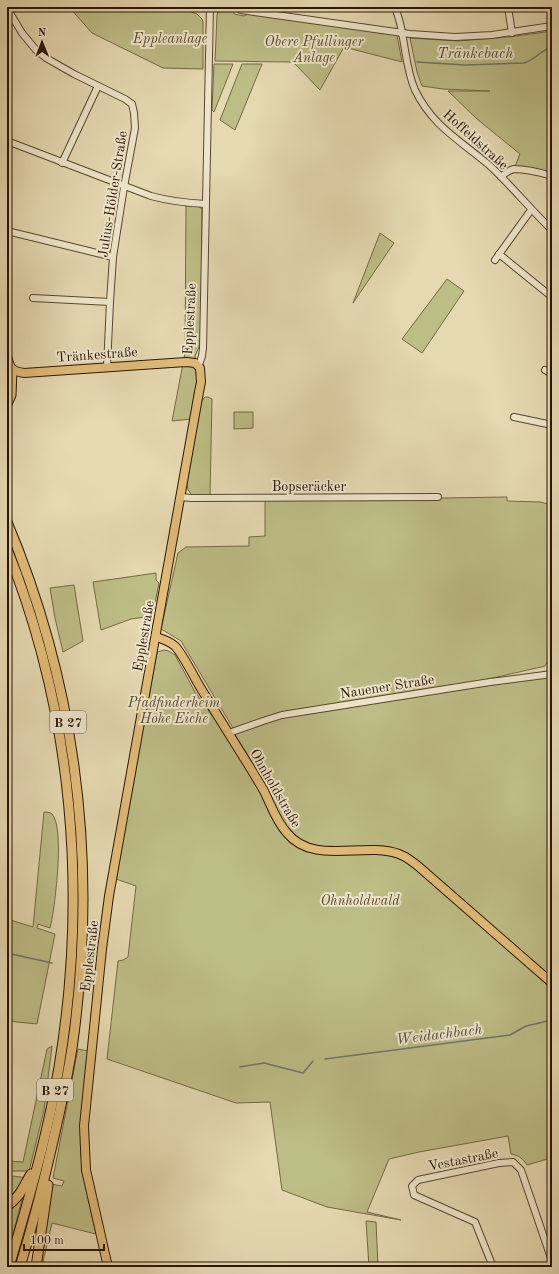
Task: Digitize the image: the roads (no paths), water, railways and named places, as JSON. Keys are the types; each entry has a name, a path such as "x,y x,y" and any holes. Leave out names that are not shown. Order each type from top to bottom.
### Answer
{"highway":[{"path":"7,404 11,395 12,370"},
{"name":"B 27","path":"7,522 22,558 53,655 66,716 80,816 83,862 83,947 72,1050 48,1168 20,1267"},
{"name":"B 27","path":"7,549 28,607 43,658 57,718 70,817 73,861 73,944 67,1010 59,1068 37,1169 9,1267"},
{"name":"B 27","path":"36,1267 49,1182 48,1168"},
{"name":"B 27","path":"7,1206 19,1195 27,1183 30,1175 37,1169"}],"main road":[{"path":"7,356 12,370"},
{"name":"Tränkestraße","path":"12,370 24,373 107,366 186,362 199,365"},
{"name":"Epplestraße","path":"108,1267 86,1170 84,1126 102,949 112,882 201,382 199,365"},
{"name":"Ohnholdstraße","path":"156,637 171,643 178,651 265,792 280,824 297,843 318,850 381,850 407,857 552,983"}],"street":[{"path":"200,7 210,7"},
{"name":"Epplestraße","path":"199,365 203,348 210,7"},
{"name":"Hoffeldstraße","path":"395,7 412,82 420,100 429,113 454,138 488,164 552,230"},
{"path":"508,7 512,33"},
{"name":"Julius-Hölder-Straße","path":"7,8 22,33 36,50 46,58 132,104 136,128 124,187 113,256 107,366"},
{"path":"241,10 402,33 455,37 512,33 552,26"},
{"path":"62,162 98,86"},
{"path":"7,141 124,187 167,200 206,204"},
{"path":"501,177 505,172 514,169 552,176"},
{"path":"495,260 531,210"},
{"path":"7,231 113,256"},
{"path":"499,254 552,297"},
{"path":"33,298 110,302"},
{"path":"545,370 552,374"},
{"path":"514,417 552,425"},
{"name":"Bopseräcker","path":"180,497 438,497"},
{"name":"Nauener Straße","path":"229,733 282,715 490,682 552,674"},
{"name":"Vestastraße","path":"493,1267 475,1222 414,1195 412,1186 418,1180 499,1163 512,1162 522,1170 552,1261"}],"waterway":[{"name":"Tränkebach","path":"417,62 465,65 524,63 552,47"},
{"name":"Weidachbach","path":"7,953 52,963"},
{"name":"Weidachbach","path":"325,1059 510,1035 526,1026 552,1020"},
{"name":"Weidachbach","path":"240,1067 264,1063 303,1073 313,1061"}],"park label":[{"name":"Eppleanlage","path":"170,38"},
{"name":"Obere Pfullinger Anlage","path":"314,50"},
{"name":"Pfadfinderheim Hohe Eiche","path":"174,710"},
{"name":"Ohnholdwald","path":"360,900"}]}
